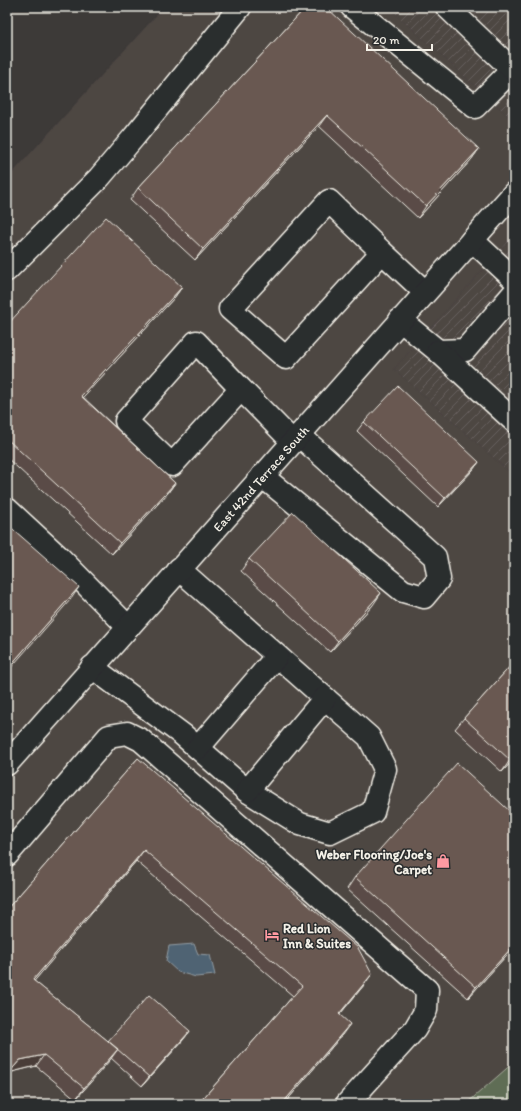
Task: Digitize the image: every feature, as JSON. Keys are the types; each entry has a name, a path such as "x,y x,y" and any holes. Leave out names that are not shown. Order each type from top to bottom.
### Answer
{"street":[{"path":"7,270 99,178 240,7"},
{"path":"352,7 475,107 513,70 447,7"},
{"name":"East 42nd Terrace South","path":"11,751 92,667 128,627 514,192"},
{"path":"382,252 286,358 230,309 329,202 425,292"},
{"path":"472,240 514,279"},
{"path":"438,351 464,350 514,293"},
{"path":"400,320 438,351 514,421"},
{"path":"241,389 172,465 126,421 196,342 241,389 435,557 439,579 424,597 403,591 262,476"},
{"path":"7,509 60,558 128,627"},
{"path":"92,667 184,735 247,791 300,824 330,833 373,812 385,769 368,737 179,569"},
{"path":"198,748 277,656"},
{"path":"247,791 325,698"},
{"path":"7,855 109,736 127,733 141,740 427,990 426,1010 415,1029 347,1104"}],"shaded area":[{"path":"164,7 388,7 514,121 514,235 394,369 514,476 514,1062 466,1104 7,1104 7,179"},
{"path":"388,7 514,7 514,121"},
{"path":"514,235 514,476 394,369"}],"green space":[{"path":"514,1062 514,1104 466,1104"}],"water":[{"path":"194,944 198,954 210,955 215,975 196,977 178,972 166,961 169,946"}],"building":[{"path":"306,7 326,7 479,149 426,206 327,115 203,249 138,188"},
{"path":"106,217 182,287 81,396 175,483 120,543 7,439 7,325"},
{"path":"398,386 479,462 445,498 364,422"},
{"path":"293,512 381,593 338,641 249,559"},
{"path":"7,524 79,587 9,667 7,666"},
{"path":"514,662 514,756 510,760 464,718"},
{"name":"Red Lion Inn & Suites","path":"138,758 358,948 372,974 339,1014 350,1024 282,1104 198,1104 302,986 144,850 33,980 118,1049 84,1088 44,1055 20,1060 7,1075 7,909"},
{"name":"Weber Flooring/Joe's Carpet","path":"457,763 514,815 514,945 476,987 355,877"},
{"path":"149,995 190,1031 149,1077 108,1041"}],"place":[{"name":"Weber Flooring/Joe's Carpet","path":"443,861"},
{"name":"Red Lion Inn & Suites","path":"272,935"}]}
